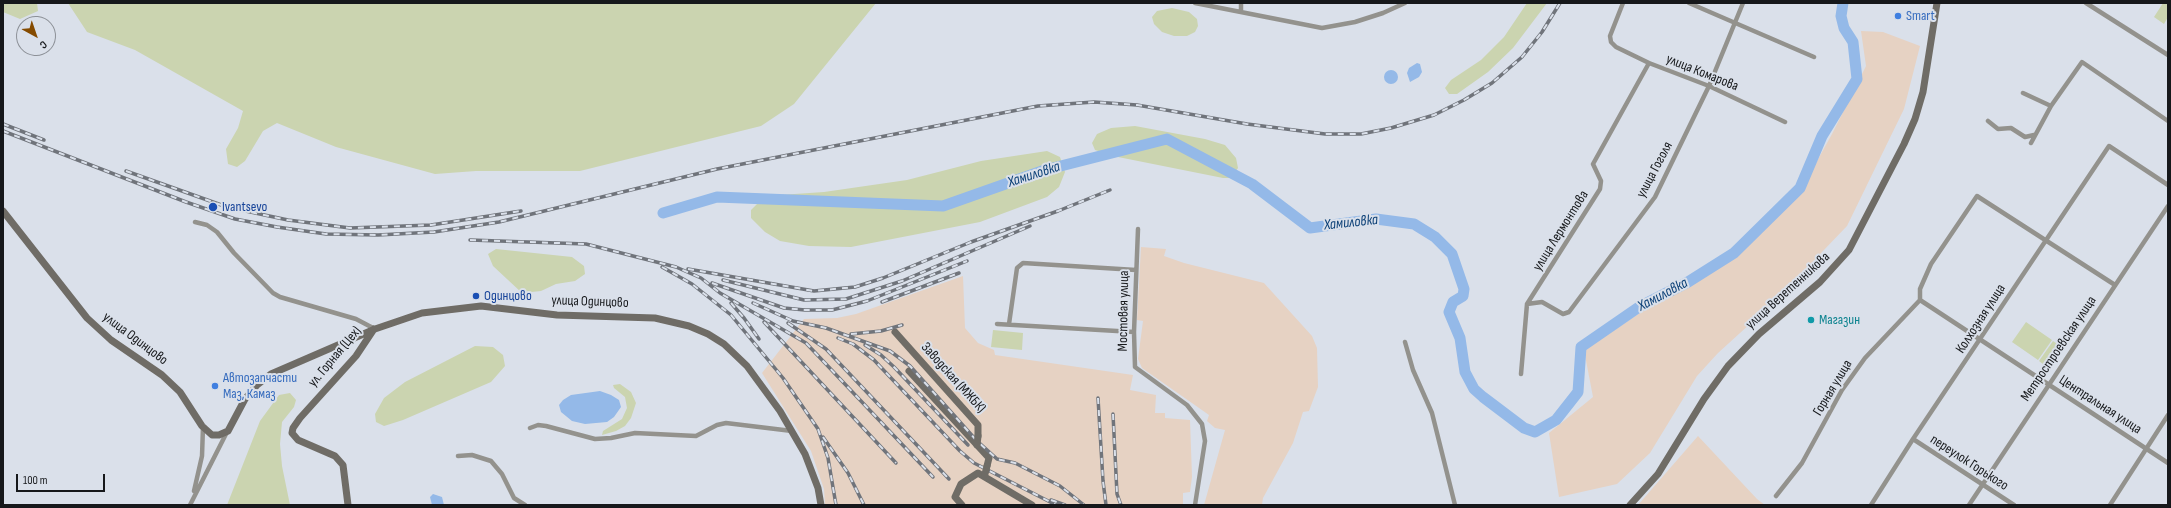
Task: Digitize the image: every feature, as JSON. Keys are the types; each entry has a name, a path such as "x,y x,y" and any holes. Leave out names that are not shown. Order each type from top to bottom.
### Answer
{"street":[{"path":"1195,3 1322,28 1355,22 1383,14 1405,3"},
{"path":"1241,3 1242,12"},
{"name":"улица Комарова","path":"1623,3 1610,36 1611,42 1616,47 1649,63 1709,86 1785,122"},
{"path":"1689,3 1814,57"},
{"name":"улица Гоголя","path":"1527,304 1542,302 1563,314 1569,312 1655,197 1709,86 1736,24 1743,3"},
{"name":"улица Веретенникова","path":"1630,505 1658,474 1704,399 1728,366 1759,334 1825,277 1849,250 1897,158 1915,119 1923,92 1937,3"},
{"path":"2086,3 2168,55"},
{"path":"2031,143 2052,106 2082,62 2168,121"},
{"name":"улица Лермонтова","path":"1520,374 1527,304 1600,189 1601,181 1593,164 1649,63"},
{"path":"2023,93 2052,106"},
{"path":"1988,121 1998,129 2011,128 2026,137 2034,136"},
{"name":"Колхозная улица","path":"1871,505 2045,239 2109,146 2168,185"},
{"path":"1920,300 1920,289 1931,264 1977,196 2115,285"},
{"name":"Метростроевская улица","path":"1969,505 2048,384 2168,206"},
{"name":"улица Одинцово","path":"3,211 87,318 111,340 162,375 180,392 202,426 212,435 219,435 228,431"},
{"path":"195,222 207,225 217,232 234,253 273,293 280,297 356,319 375,329"},
{"name":"Мостовая улица","path":"1138,229 1134,332 1136,367 1187,405 1196,415 1205,431 1205,441 1195,505"},
{"path":"1009,324 1017,268 1023,263 1136,270"},
{"name":"Центральная улица","path":"1920,300 2168,463"},
{"name":"Горная улица","path":"1776,496 1802,463 1842,390 1865,358 1920,300"},
{"name":"улица Одинцово","path":"190,503 245,399 257,385 271,374 375,329 422,313 461,307 481,306 557,315 633,317 670,321 708,334 738,356 764,388 792,431 814,474 821,505"},
{"path":"997,324 1134,332"},
{"name":"ул. Горная (Цех)","path":"348,505 343,465 335,456 298,440 292,433 293,428 300,418 356,356 375,329"},
{"name":"Заводская (МЖБК)","path":"895,332 978,425 977,446"},
{"path":"1405,342 1413,370 1432,413 1455,505"},
{"name":"Заводская (МЖБК)","path":"909,372 989,458 985,476"},
{"path":"2110,505 2168,415"},
{"path":"530,428 538,425 546,426 585,437 604,439 635,433 696,436 717,425 726,423 792,431"},
{"path":"190,503 202,456 204,438 202,426"},
{"name":"переулок Горького","path":"1913,439 2014,505"},
{"path":"458,456 472,455 491,461 502,474 514,498 525,505"},
{"path":"962,505 955,497 961,484 978,473 1032,505"}],"shaded area":[{"path":"1861,31 1883,32 1920,46 1904,109 1847,226 1773,303 1718,353 1697,376 1650,453 1617,484 1559,497 1549,433 1593,397 1584,350 1743,247 1802,188 1832,134 1866,66"},
{"path":"1141,247 1166,249 1164,256 1184,263 1264,283 1312,336 1317,348 1318,387 1309,411 1303,412 1293,443 1263,498 1262,505 1204,505 1225,430 1215,428 1207,421 1209,415 1142,368 1138,359 1143,321 1137,320"},
{"path":"963,276 965,328 978,343 994,350 995,355 1133,375 1130,390 1156,395 1155,413 1165,413 1165,418 1190,420 1192,477 1190,492 1183,493 1183,505 825,505 824,489 811,451 762,373 804,319 837,318 856,314"},
{"path":"1698,436 1757,499 1765,505 1638,505"}],"green space":[{"path":"3,3 37,3 38,11 27,16 16,16 16,17 3,12"},
{"path":"68,3 876,3 794,104 761,126 580,171 476,171 435,174 336,147 277,123 263,131 245,161 237,167 228,164 226,149 238,128 243,111 135,50 87,32"},
{"path":"1527,3 1547,3 1513,48 1488,72 1457,94 1449,94 1445,88 1451,80 1481,60 1504,37"},
{"path":"2163,3 2168,3 2168,17 2164,24 2154,17"},
{"path":"1172,8 1189,12 1197,19 1198,26 1195,32 1187,36 1174,36 1162,32 1154,24 1152,17 1157,11"},
{"path":"1135,126 1205,139 1225,145 1236,158 1238,168 1231,178 1223,178 1118,157 1095,150 1092,143 1097,134 1111,128"},
{"path":"1047,151 1060,157 1065,172 1059,187 1047,197 980,222 851,247 809,246 780,241 765,232 751,218 751,210 765,196 824,192 907,180 981,161"},
{"path":"496,249 572,257 584,266 585,274 575,281 556,284 541,291 522,293 493,266 488,254"},
{"path":"2026,322 2052,340 2038,360 2012,342"},
{"path":"993,330 1023,333 1022,350 991,347"},
{"path":"2053,341 2063,348 2048,368 2039,361"},
{"path":"475,346 493,347 503,355 505,366 491,382 403,420 384,426 376,422 375,414 384,398 405,382"},
{"path":"620,384 631,392 636,403 631,418 625,426 616,431 602,435 603,431 622,419 627,408 625,397 614,388 613,385"},
{"path":"290,393 296,400 294,407 282,422 280,444 282,466 290,505 227,505 260,421 279,395"}],"water":[{"path":"1417,63 1420,64 1422,72 1419,77 1410,82 1407,73 1409,68"},
{"path":"1388,70 1394,70 1398,74 1398,80 1394,84 1388,84 1384,80 1384,74"},
{"path":"600,391 619,400 621,407 614,417 607,422 585,424 572,421 561,412 559,405 563,400 571,395"},
{"path":"433,494 442,497 444,505 432,505 430,497"}],"waterway":[{"name":"Хамиловка","path":"663,213 717,197 943,206 1045,170 1167,139 1252,184 1310,228 1376,219 1414,224 1435,237 1452,254 1464,289 1463,296 1453,302 1449,312 1460,338 1465,372 1474,389 1483,397 1524,428 1535,432 1556,420 1578,392 1581,347 1639,307 1688,282 1734,253 1800,188 1822,136 1857,79 1853,42 1844,28 1841,16 1843,3"}],"railway":[{"path":"3,131 186,202 235,219 326,234 378,235 434,232 499,222 717,169 1038,106 1094,102 1137,105 1247,124 1325,134 1361,134 1391,128 1434,115 1464,100 1492,83 1522,57 1542,32 1560,3"},
{"path":"3,124 44,140"},
{"path":"126,171 227,207 288,220 350,228 431,225 521,211"},
{"path":"688,269 814,291 855,287 883,278 971,242 1058,211 1110,190"},
{"path":"723,280 804,300 846,299 902,281 1030,226"},
{"path":"470,240 586,244 676,267 701,278 720,293 806,343 933,477"},
{"path":"712,283 784,308 832,310 867,301 967,261"},
{"path":"662,267 692,284 731,315 783,378 818,429 828,458 836,505"},
{"path":"882,302 959,273"},
{"path":"731,303 759,339"},
{"path":"753,303 793,321 826,328 890,351 910,366 976,440 997,459 1015,463 1060,486 1084,505"},
{"path":"764,322 896,463"},
{"path":"788,323 826,349 949,479"},
{"path":"851,334 881,331 902,325"},
{"path":"838,338 853,344 874,360 960,451 974,463 1056,505"},
{"path":"865,345 881,355 894,367 968,445"},
{"path":"1098,398 1103,481 1106,505"},
{"path":"1113,414 1117,494 1121,505"},
{"path":"823,437 848,473 864,505"},
{"path":"1051,500 1065,505"}],"place":[{"name":"Smart","path":"1898,16"},
{"name":"Ivantsevo","path":"213,207"},
{"name":"Одинцово","path":"476,296"},
{"name":"Магазин","path":"1811,320"},
{"name":"Автозапчасти Маз, Камаз","path":"215,386"}]}
